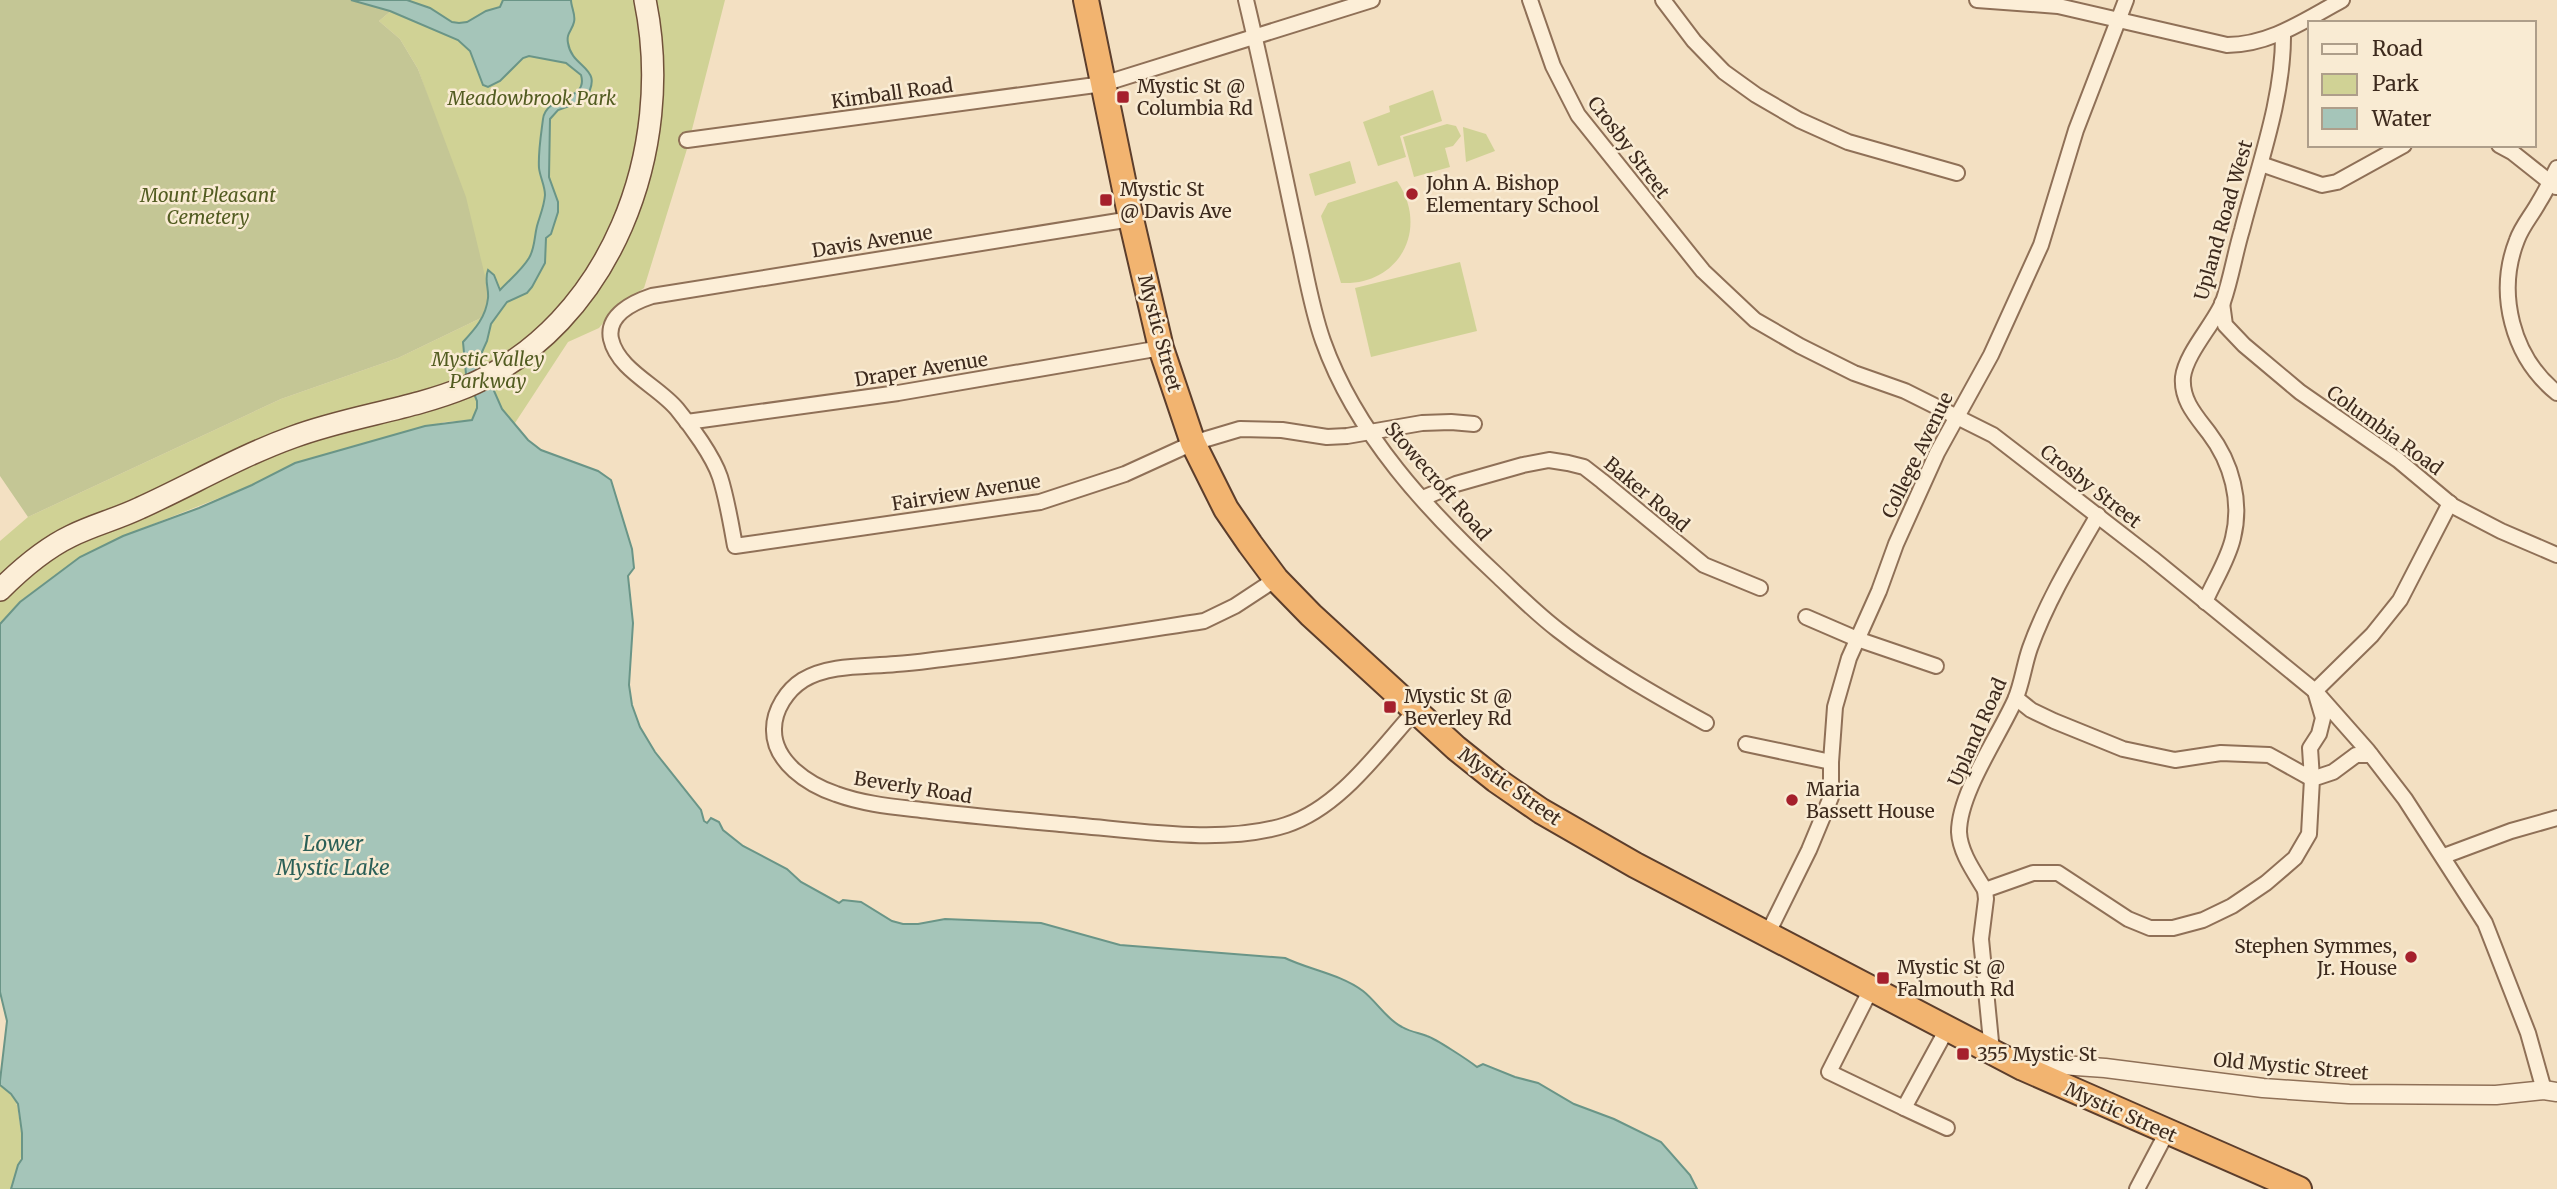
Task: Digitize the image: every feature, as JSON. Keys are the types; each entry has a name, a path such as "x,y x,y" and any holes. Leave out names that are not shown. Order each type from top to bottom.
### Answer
{"highway":[{"name":"Mystic Street","path":"1087,0 1160,348 1193,443 1226,509 1276,579 1311,615 1415,712 1496,780 1541,811 1638,866 2023,1068 2299,1189"}],"main road":[{"path":"0,590 26,565 70,537 170,495 266,447 320,427 415,403 465,387 493,372 533,344 573,306 598,272 624,225 641,173 652,89 645,0"}],"street":[{"name":"Stowecroft Road","path":"1246,0 1309,298 1324,344 1348,399 1388,457 1455,535 1557,630 1637,684 1706,723"},
{"path":"1103,84 1372,0"},
{"name":"Crosby Street","path":"1530,0 1553,66 1578,115 1703,271 1755,320 1854,373 1905,391 1993,435 2098,515 2315,691 2405,799 2485,923 2551,1091"},
{"path":"1662,0 1694,41 1724,72 1767,101 1848,142 1958,173"},
{"path":"1977,0 2058,6 2227,45 2245,45 2283,33 2342,0"},
{"name":"College Avenue","path":"1768,933 1831,797 1835,708 1841,681 1857,639 1879,591 1896,544 1955,416 1991,355 2040,245 2076,130 2126,0"},
{"name":"Upland Road West","path":"2205,602 2233,541 2238,509 2225,459 2194,415 2184,395 2183,375 2222,303 2261,164 2281,72 2283,33"},
{"name":"Kimball Road","path":"687,140 1103,84"},
{"path":"2261,164 2322,185 2337,183 2400,147"},
{"path":"2503,147 2553,185"},
{"path":"2557,169 2553,185 2518,238 2511,257 2508,298 2511,321 2519,344 2534,370 2557,393"},
{"name":"Davis Avenue","path":"687,422 663,395 628,366 616,351 611,333 617,318 623,310 641,299 1131,219"},
{"name":"Columbia Road","path":"2222,303 2225,325 2244,345 2300,392 2398,460 2450,503 2501,531 2557,555"},
{"name":"Draper Avenue","path":"687,422 898,393 1160,348"},
{"name":"Fairview Avenue","path":"687,422 720,476 735,546 1040,502 1125,474 1193,443 1240,429 1282,430 1326,437 1423,423 1474,424"},
{"name":"Baker Road","path":"1423,498 1456,484 1523,465 1549,460 1584,467 1704,565 1760,588"},
{"path":"1992,1052 1981,939 1985,891 2033,873 2058,873 2128,919 2150,928 2173,928 2203,920 2232,906 2266,883 2295,858 2309,834 2312,779 2310,748 2319,734 2323,718 2315,691 2372,635 2400,600 2450,503"},
{"name":"Upland Road","path":"1985,891 1968,862 1959,832 1970,791 2016,698 2030,649 2057,585 2098,515"},
{"name":"Beverly Road","path":"1276,579 1235,606 1204,621 962,657 822,672 803,680 787,693 777,711 774,731 779,751 792,769 834,794 880,805 997,819 1196,835 1250,833 1287,825 1318,809 1348,785 1415,712"},
{"path":"1806,617 1857,639 1936,667"},
{"path":"2016,698 2031,710 2054,721 2123,749 2175,760 2221,753 2269,755 2312,779 2333,772 2356,755 2371,755"},
{"path":"1746,744 1831,762"},
{"path":"2444,856 2511,831 2557,818"},
{"path":"1871,989 1829,1072 1947,1128"},
{"path":"1904,1108 1947,1029"},
{"name":"Old Mystic Street","path":"2023,1068 2047,1064 2105,1068 2263,1088 2348,1094 2496,1095 2551,1091"},
{"path":"2137,1189 2167,1132"}],"green space":[{"name":"Mount Pleasant Cemetery","path":"0,0 404,0 379,21 400,39 418,69 466,197 488,297 483,317 398,358 281,399 28,517 0,476"},
{"path":"404,0 725,0 687,149 644,288 616,307 599,328 568,342 515,423 472,420 445,422 295,463 252,485 123,536 80,557 20,601 0,624 0,541 28,517 281,399 398,358 483,317 431,106 418,69 400,39 379,21"},
{"path":"1433,90 1442,121 1400,136 1406,157 1378,166 1363,122 1390,112 1389,106"},
{"path":"1447,124 1456,126 1461,136 1453,146 1445,148 1450,167 1414,177 1403,137"},
{"path":"1463,127 1486,134 1495,151 1466,162"},
{"path":"1350,161 1356,183 1315,196 1309,174"},
{"path":"1397,181 1406,199 1410,218 1409,235 1403,251 1393,265 1379,275 1361,281 1341,283 1321,216 1328,203"},
{"path":"1460,262 1477,331 1371,357 1355,288"},
{"path":"0,1081 16,1102 22,1137 20,1162 11,1189 0,1189"}],"water":[{"name":"Lower Mystic Lake","path":"351,0 407,0 459,23 500,7 503,0 571,0 574,19 568,43 575,59 590,74 590,90 584,101 558,110 550,119 549,177 558,202 558,212 551,234 546,238 545,263 527,293 507,302 491,324 482,352 483,366 502,409 528,440 541,450 598,471 611,480 632,549 634,568 628,576 633,623 629,685 632,705 640,727 655,752 701,810 704,821 707,823 711,818 719,822 723,830 743,846 787,869 801,882 839,903 843,900 861,902 892,921 903,924 945,919 1041,923 1120,945 1285,958 1335,976 1363,991 1396,1024 1431,1038 1477,1067 1483,1064 1538,1083 1574,1104 1614,1119 1661,1142 1690,1175 1697,1189 11,1189 22,1159 22,1133 18,1104 0,1085 7,1021 0,992 0,624 20,602 80,557 123,536 199,508 295,463 425,426 472,420 477,401 466,374 463,342 485,311 488,270 494,275 500,290 531,254 545,195 539,162 543,119 551,105 579,90 582,84 581,75 566,63 529,56 523,58 500,81 488,87 483,85 470,51 458,40 390,11"}],"place":[{"name":"Mystic St @ Columbia Rd","path":"1123,97"},
{"name":"John A. Bishop Elementary School","path":"1412,194"},
{"name":"Mystic St @ Davis Ave","path":"1106,200"},
{"name":"Mystic St @ Beverley Rd","path":"1390,707"},
{"name":"Maria Bassett House","path":"1792,800"},
{"name":"Stephen Symmes, Jr. House","path":"2411,957"},
{"name":"Mystic St @ Falmouth Rd","path":"1883,978"},
{"name":"355 Mystic St","path":"1963,1054"}],"park label":[{"name":"Meadowbrook Park","path":"532,98"},
{"name":"Mystic Valley Parkway","path":"488,370"}]}
